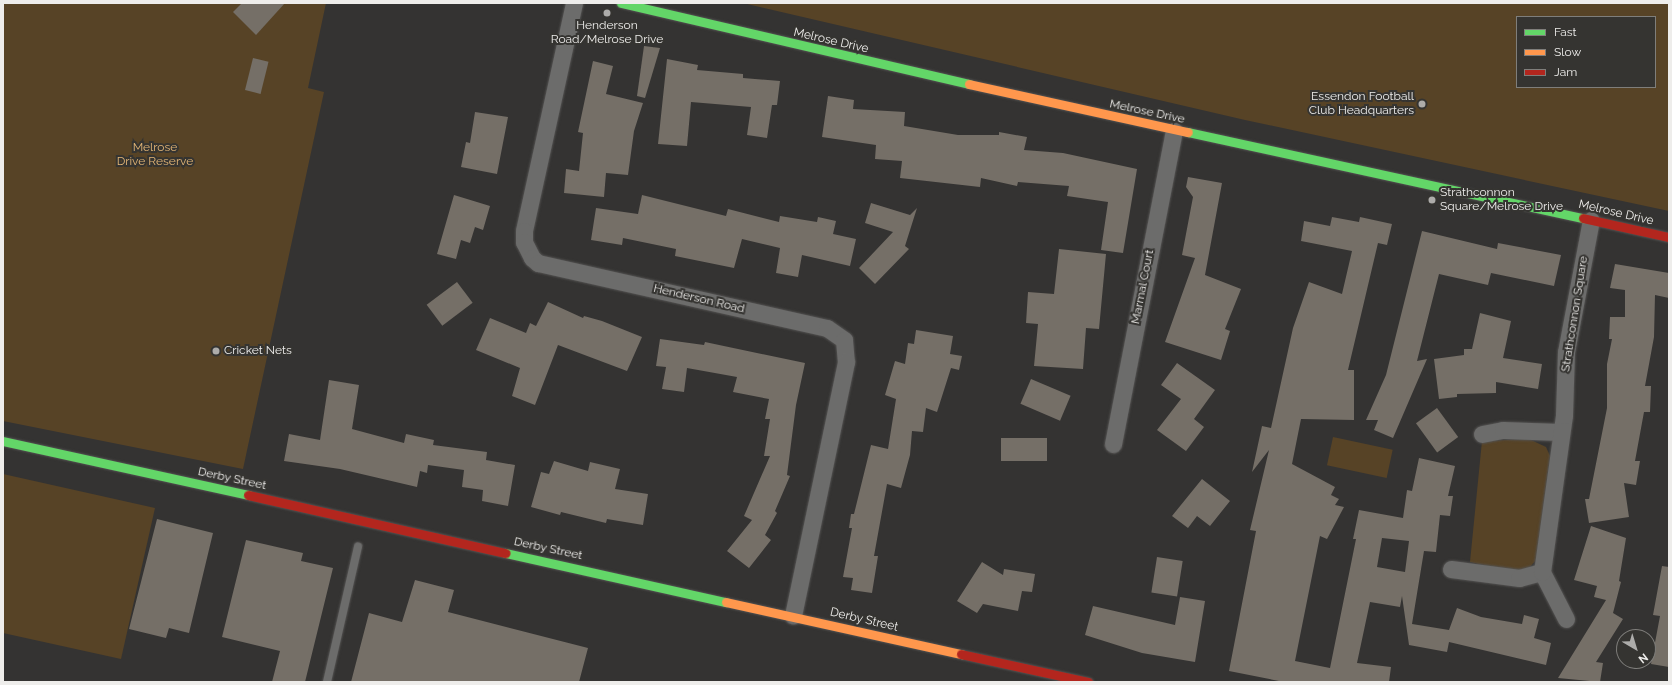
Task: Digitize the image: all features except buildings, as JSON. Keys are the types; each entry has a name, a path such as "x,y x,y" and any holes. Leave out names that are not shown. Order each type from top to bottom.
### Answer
{"street":[{"name":"Henderson Road","path":"574,3 524,231 524,242 532,258 538,263 827,328 844,340 846,362 793,616"},
{"name":"Melrose Drive","path":"621,3 853,59 1174,131 1669,237"},
{"name":"Marmal Court","path":"1112,444 1174,131"},
{"name":"Strathconnon Square","path":"1542,572 1560,432 1564,415 1566,352 1591,220"},
{"path":"1482,434 1502,430 1560,432"},
{"name":"Derby Street","path":"3,441 1088,682"},
{"path":"1451,569 1519,578 1542,572 1566,619"}],"lane":[{"path":"327,682 358,547"}],"green space":[{"name":"Melrose Drive Reserve","path":"3,3 326,3 308,88 324,92 243,469 3,421"},
{"name":"Essendon Football Club Headquarters","path":"743,3 1669,3 1669,211 1245,120"},
{"path":"1333,437 1393,450 1387,478 1327,465"},
{"path":"1529,439 1546,447 1550,456 1536,560 1530,567 1514,572 1470,562 1482,441"},
{"path":"3,474 155,508 121,659 3,633"}],"traffic: fast":[{"path":"621,3 969,84"},
{"path":"1188,132 1583,218"},
{"path":"3,441 248,495"},
{"path":"506,553 726,602"}],"traffic: slow":[{"path":"969,84 1188,132"},
{"path":"726,602 961,654"}],"traffic: jam":[{"path":"1583,218 1669,237"},
{"path":"248,495 506,553"},
{"path":"961,654 1088,682"}],"place":[{"name":"Henderson Road/Melrose Drive","path":"607,13"},
{"name":"Essendon Football Club Headquarters","path":"1422,104"},
{"name":"Strathconnon Square/Melrose Drive","path":"1432,200"},
{"name":"Cricket Nets","path":"216,351"}]}
